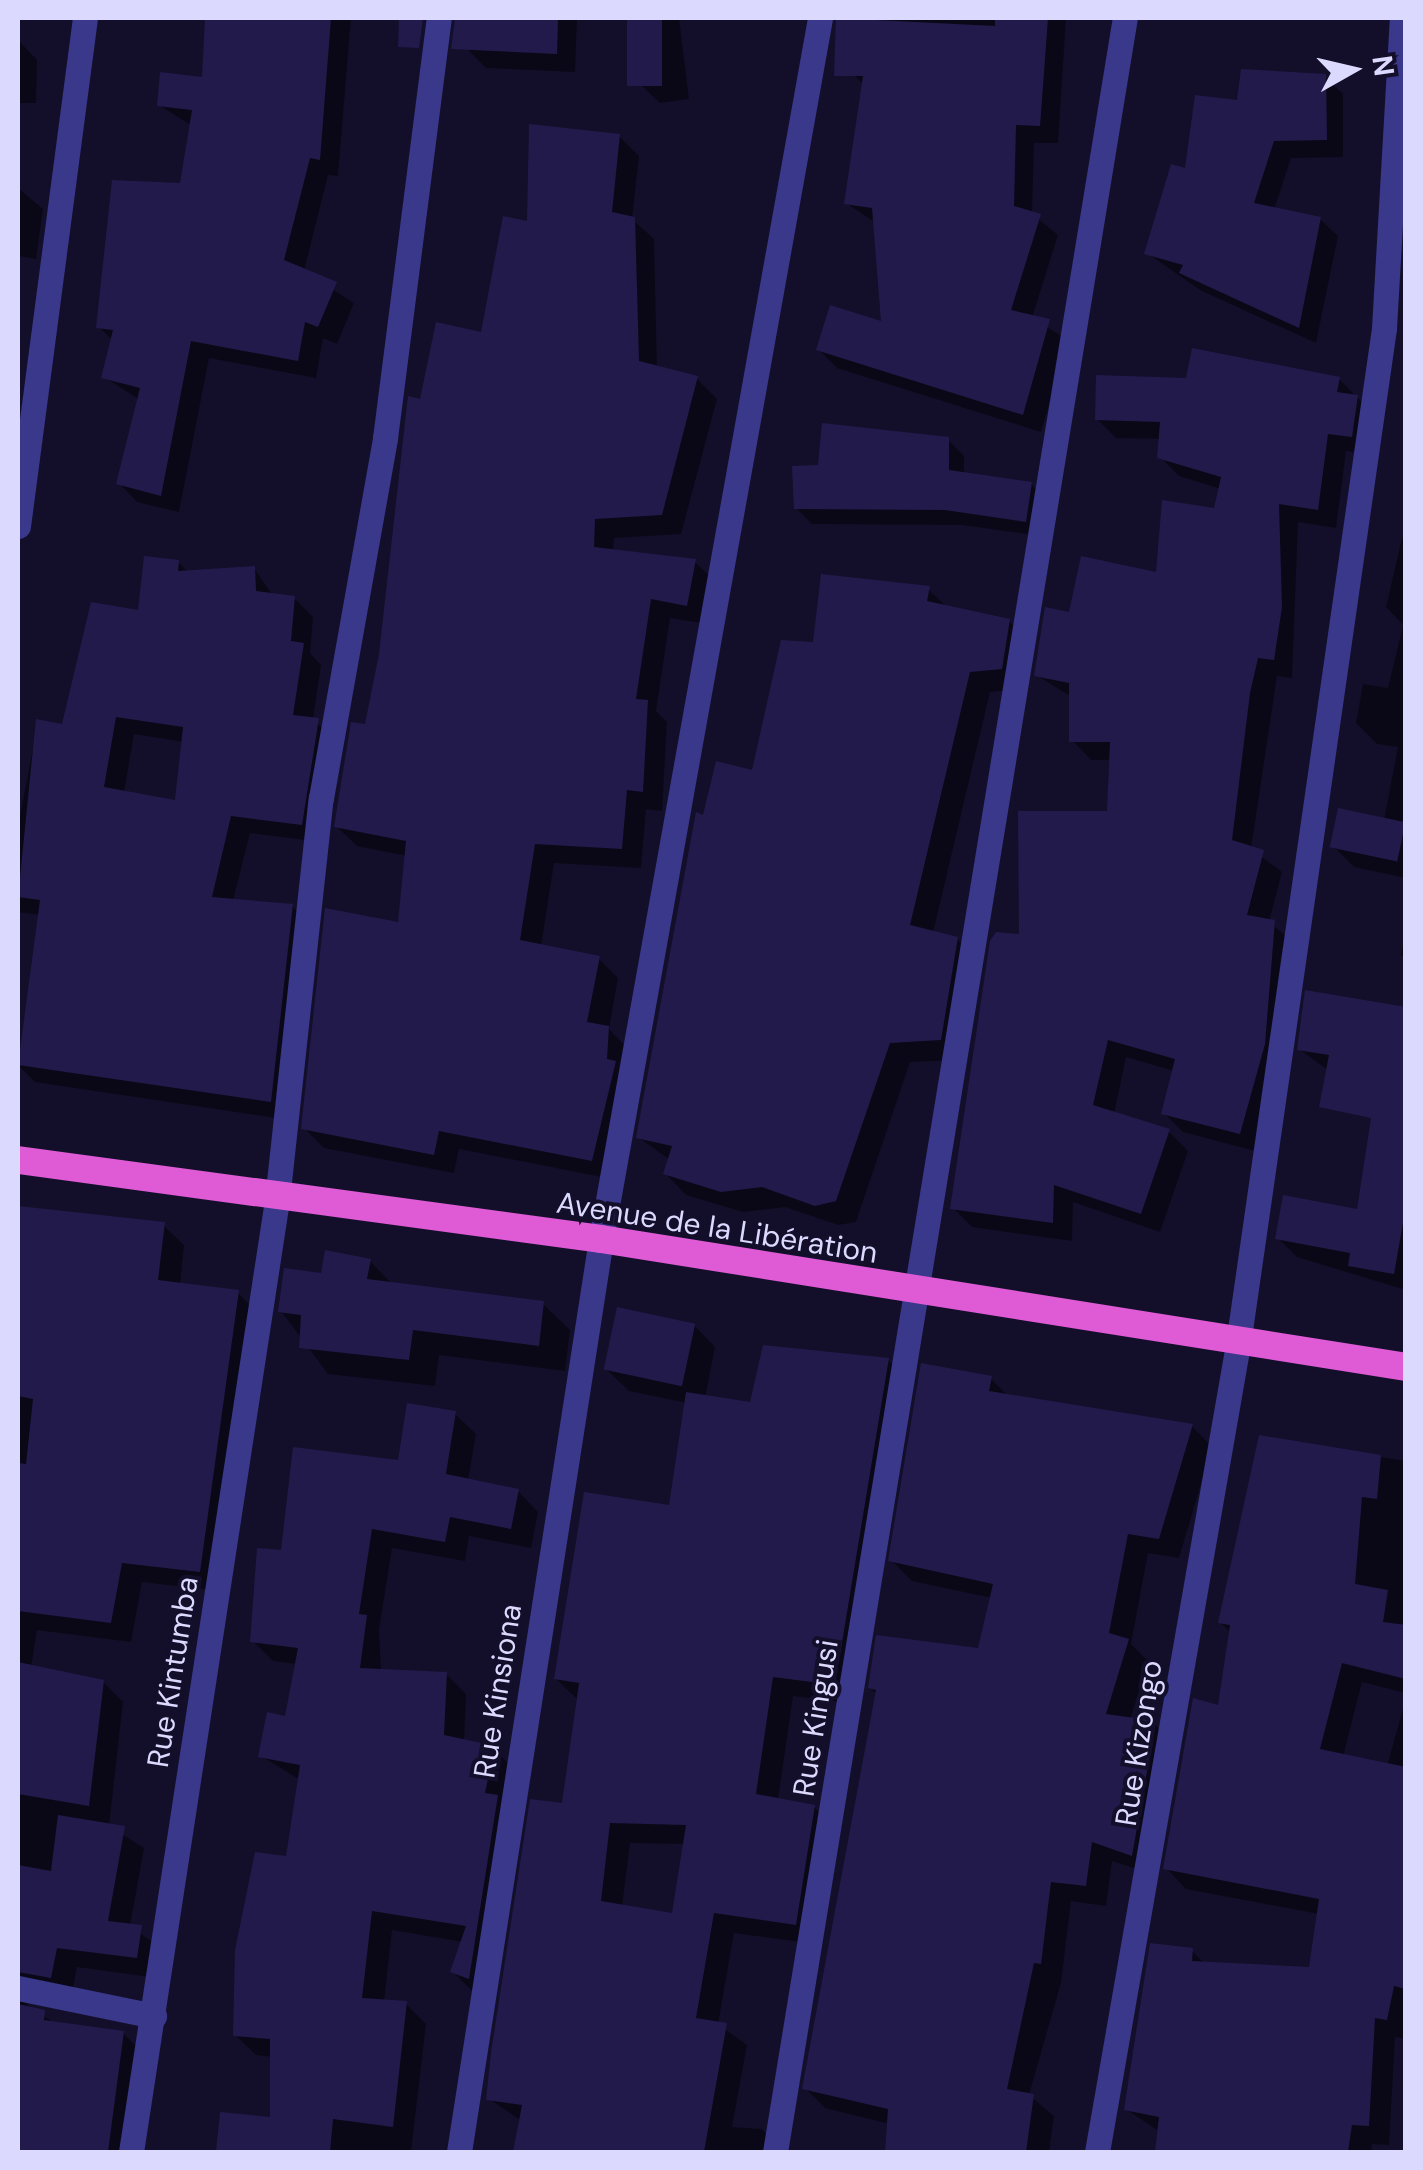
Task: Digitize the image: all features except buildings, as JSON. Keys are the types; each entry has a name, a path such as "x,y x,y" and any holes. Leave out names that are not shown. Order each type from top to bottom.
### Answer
{"highway":[{"name":"Avenue de la Libération","path":"18,1160 277,1200 601,1238 918,1294 1406,1367"}],"street":[{"path":"18,526 85,18"},
{"name":"Rue Kintumba","path":"131,2152 277,1200 321,798 384,438 439,18"},
{"name":"Rue Kinsiona","path":"459,2152 601,1238 820,18"},
{"name":"Rue Kingusi","path":"775,2152 1125,18"},
{"name":"Rue Kizongo","path":"1096,2152 1238,1344 1384,328 1402,18"},
{"path":"18,1988 154,2016"}]}
